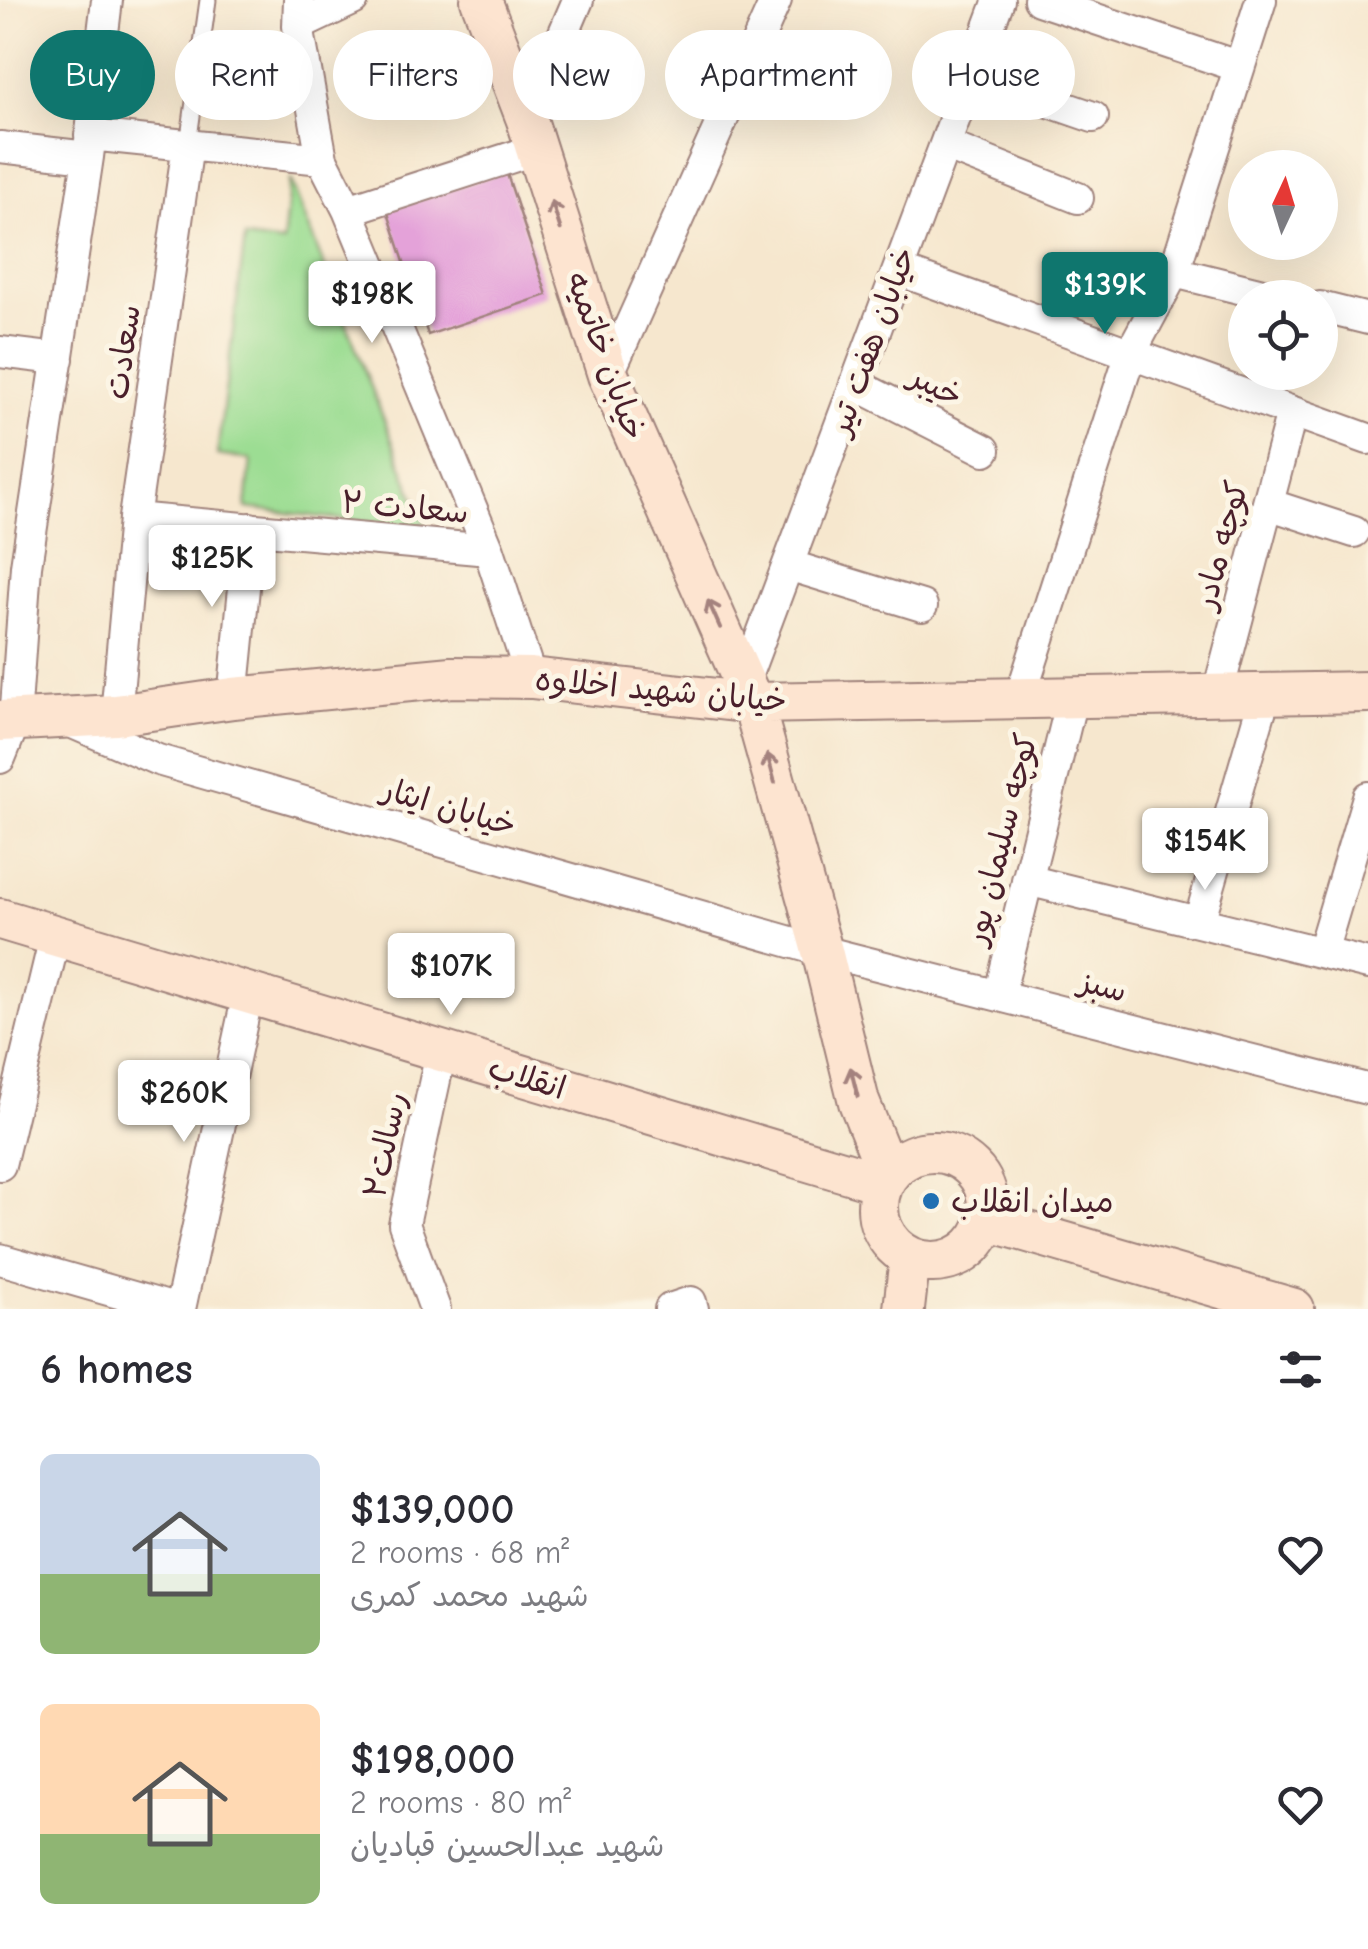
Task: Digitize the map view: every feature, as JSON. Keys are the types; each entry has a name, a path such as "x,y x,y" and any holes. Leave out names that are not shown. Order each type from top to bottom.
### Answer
{"street":[{"path":"0,758 8,721 13,564 58,359 107,0"},
{"path":"352,0 298,13 322,159 348,210 489,550 531,678"},
{"name":"خیابان خاتمیه","path":"481,0 531,135 608,374 749,692"},
{"path":"348,210 531,135 578,0"},
{"path":"608,374 776,0"},
{"name":"خیابان هفت تیر","path":"988,30 999,0"},
{"path":"1039,0 1237,66"},
{"path":"1020,698 1131,352 1174,272 1261,0"},
{"path":"1075,111 1093,117"},
{"name":"خیابان هفت تیر","path":"749,692 788,565 955,120"},
{"path":"945,145 1078,198"},
{"path":"0,148 188,146 322,159"},
{"name":"سعادت","path":"116,715 134,518 188,146"},
{"path":"898,270 1368,439"},
{"path":"1174,272 1228,285"},
{"path":"1338,312 1368,319"},
{"path":"0,352 58,359"},
{"name":"خیبر","path":"855,384 985,450"},
{"name":"کوچه مادر","path":"1217,696 1292,412"},
{"path":"1268,504 1354,532"},
{"name":"سعادت ۲","path":"134,518 489,550"},
{"path":"233,698 250,528"},
{"path":"788,565 922,606"},
{"name":"خیابان شهید اخلاوه","path":"8,721 116,715 233,698 452,677 749,692 1072,699 1368,692"},
{"path":"749,692 822,951 859,1102 885,1178"},
{"path":"1198,922 1265,694"},
{"name":"کوچه سلیمان پور","path":"999,996 1072,699"},
{"name":"خیابان ایثار","path":"60,718 158,760 822,951"},
{"path":"1322,952 1368,797"},
{"path":"1028,880 1368,964"},
{"name":"انقلاب","path":"0,920 442,1052 885,1178"},
{"path":"0,1164 56,937"},
{"name":"سبز","path":"822,951 1367,1089"},
{"path":"0,1259 178,1309 248,994"},
{"name":"رسالت۲","path":"435,1309 404,1224 442,1052"},
{"path":"938,1151 956,1156 972,1167 983,1183 988,1201 987,1220 968,1250 952,1259 934,1262 910,1257 889,1242 882,1229 877,1199 885,1178 902,1161 919,1153 938,1151"},
{"path":"987,1220 1294,1309"},
{"path":"904,1309 910,1257"},
{"path":"670,1309 690,1302 693,1309"}],"lane":[{"name":"سعادت","path":"188,146 208,0"}],"green space":[{"path":"290,179 427,530 246,508 251,460 217,455 245,238 283,243"}],"building":[{"path":"506,171 547,295 428,335 387,210"}],"place":[{"name":"میدان انقلاب","path":"931,1201"}]}
